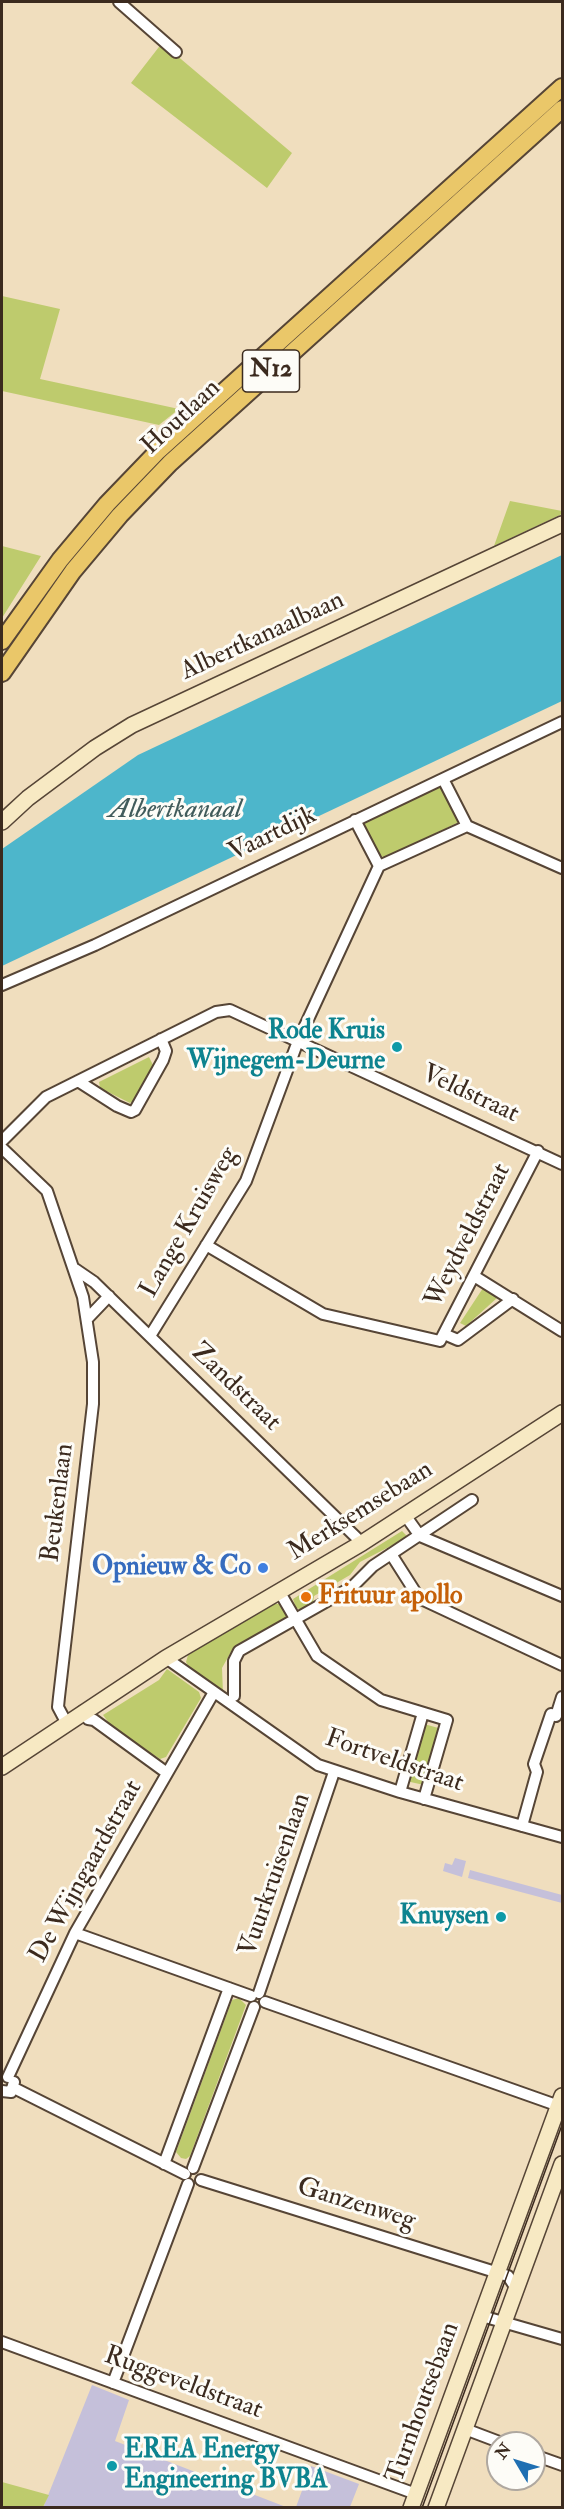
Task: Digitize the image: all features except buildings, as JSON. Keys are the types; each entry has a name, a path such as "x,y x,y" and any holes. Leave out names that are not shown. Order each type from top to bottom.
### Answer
{"main road":[{"name":"Houtlaan","path":"2,641 60,560 107,504 158,452 562,87"},
{"name":"Houtlaan","path":"2,674 73,571 120,515 170,463 562,109"},
{"name":"Albertkanaalbaan","path":"2,822 36,792 95,748 132,726 562,524"},
{"name":"Merksemsebaan","path":"2,1767 82,1711 166,1658 362,1543 562,1413"},
{"name":"Turnhoutsebaan","path":"413,2500 561,2101"},
{"name":"Turnhoutsebaan","path":"436,2508 562,2164"}],"street":[{"path":"119,2 176,52"},
{"name":"Vaartdijk","path":"2,985 95,945 562,722"},
{"path":"443,779 467,826 562,868"},
{"path":"355,820 379,866 467,826"},
{"name":"Lange Kruisweg","path":"150,1336 246,1181 298,1041 379,866"},
{"name":"Veldstraat","path":"2,1141 37,1103 216,1012 230,1010 562,1164"},
{"path":"78,1081 117,1106 131,1112 135,1110 163,1060 166,1051 161,1039"},
{"path":"2,1148 47,1191 75,1269 88,1318"},
{"name":"Weydveldstraat","path":"442,1337 538,1151"},
{"path":"206,1245 323,1314 458,1340 513,1299"},
{"name":"Zandstraat","path":"75,1269 109,1296 362,1543"},
{"path":"474,1276 562,1331"},
{"path":"88,1318 109,1296"},
{"name":"Beukenlaan","path":"66,1722 58,1707 93,1404 93,1362 88,1318"},
{"name":"Merksemsebaan","path":"234,1696 234,1661 239,1652 352,1587 373,1566 472,1500"},
{"path":"405,1515 420,1536 562,1596"},
{"path":"391,1554 419,1598 562,1665"},
{"path":"279,1591 317,1656 381,1700 447,1720 424,1799"},
{"name":"Fortveldstraat","path":"166,1658 318,1765 400,1792 562,1837"},
{"name":"De Wijngaardstraat","path":"5,2078 75,1933 214,1692"},
{"path":"522,1826 537,1772 534,1764 551,1714 556,1716 562,1697"},
{"path":"82,1711 88,1719 94,1720 167,1773"},
{"path":"400,1792 423,1713"},
{"name":"Vuurkruisenlaan","path":"113,2383 257,1999 334,1772"},
{"path":"75,1933 257,1999 561,2101"},
{"name":"Vuurkruisenlaan","path":"164,2164 229,1989"},
{"path":"5,2078 13,2080 14,2088"},
{"path":"14,2088 189,2176"},
{"path":"2,2091 8,2093 14,2088"},
{"name":"Ganzenweg","path":"189,2176 197,2185 201,2180 497,2272"},
{"path":"497,2272 512,2279 517,2290"},
{"name":"Turnhoutsebaan","path":"482,2316 504,2324"},
{"path":"504,2324 562,2339"},
{"name":"Ruggeveldstraat","path":"2,2342 413,2500"},
{"path":"465,2429 486,2437"},
{"path":"546,2459 562,2465"}],"shaded area":[{"path":"455,1858 466,1861 462,1877 443,1871 445,1863 452,1865"},
{"path":"470,1870 562,1895 562,1903 468,1878"},
{"path":"92,2385 129,2400 115,2441 286,2507 43,2508"},
{"path":"311,2466 359,2484 350,2507 296,2507"}],"green space":[{"path":"162,43 292,153 267,188 131,83"},
{"path":"2,296 60,309 40,379 179,409 159,425 2,391"},
{"path":"510,501 562,511 562,514 494,546"},
{"path":"2,546 41,556 2,618"},
{"path":"440,786 459,822 384,858 377,852 364,823"},
{"path":"149,1057 153,1065 137,1099 130,1103 100,1088 99,1082"},
{"path":"483,1288 497,1298 466,1326 460,1323"},
{"path":"402,1531 408,1537 360,1562 350,1575 314,1596 313,1603 303,1610 296,1608 293,1599"},
{"path":"273,1604 279,1604 288,1618 232,1650 222,1668 223,1693 191,1671 186,1662 188,1655"},
{"path":"167,1669 199,1692 201,1698 166,1757 160,1759 112,1727 103,1715 159,1680"},
{"path":"424,1724 442,1729 424,1785 406,1781"},
{"path":"239,1998 246,2005 190,2156 186,2159 181,2158 176,2152 232,2000"},
{"path":"2,2482 49,2495 43,2507 2,2507"}],"water":[{"name":"Albertkanaal","path":"562,555 562,701 2,966 2,849 138,755"}],"tram line":[{"path":"422,2508 562,2125"}],"place":[{"name":"Rode Kruis Wijnegem-Deurne","path":"397,1047"},
{"name":"Opnieuw & Co","path":"263,1568"},
{"name":"Frituur apollo","path":"306,1597"},
{"name":"Knuysen","path":"501,1917"},
{"name":"EREA Energy Engineering BVBA","path":"112,2466"}]}
